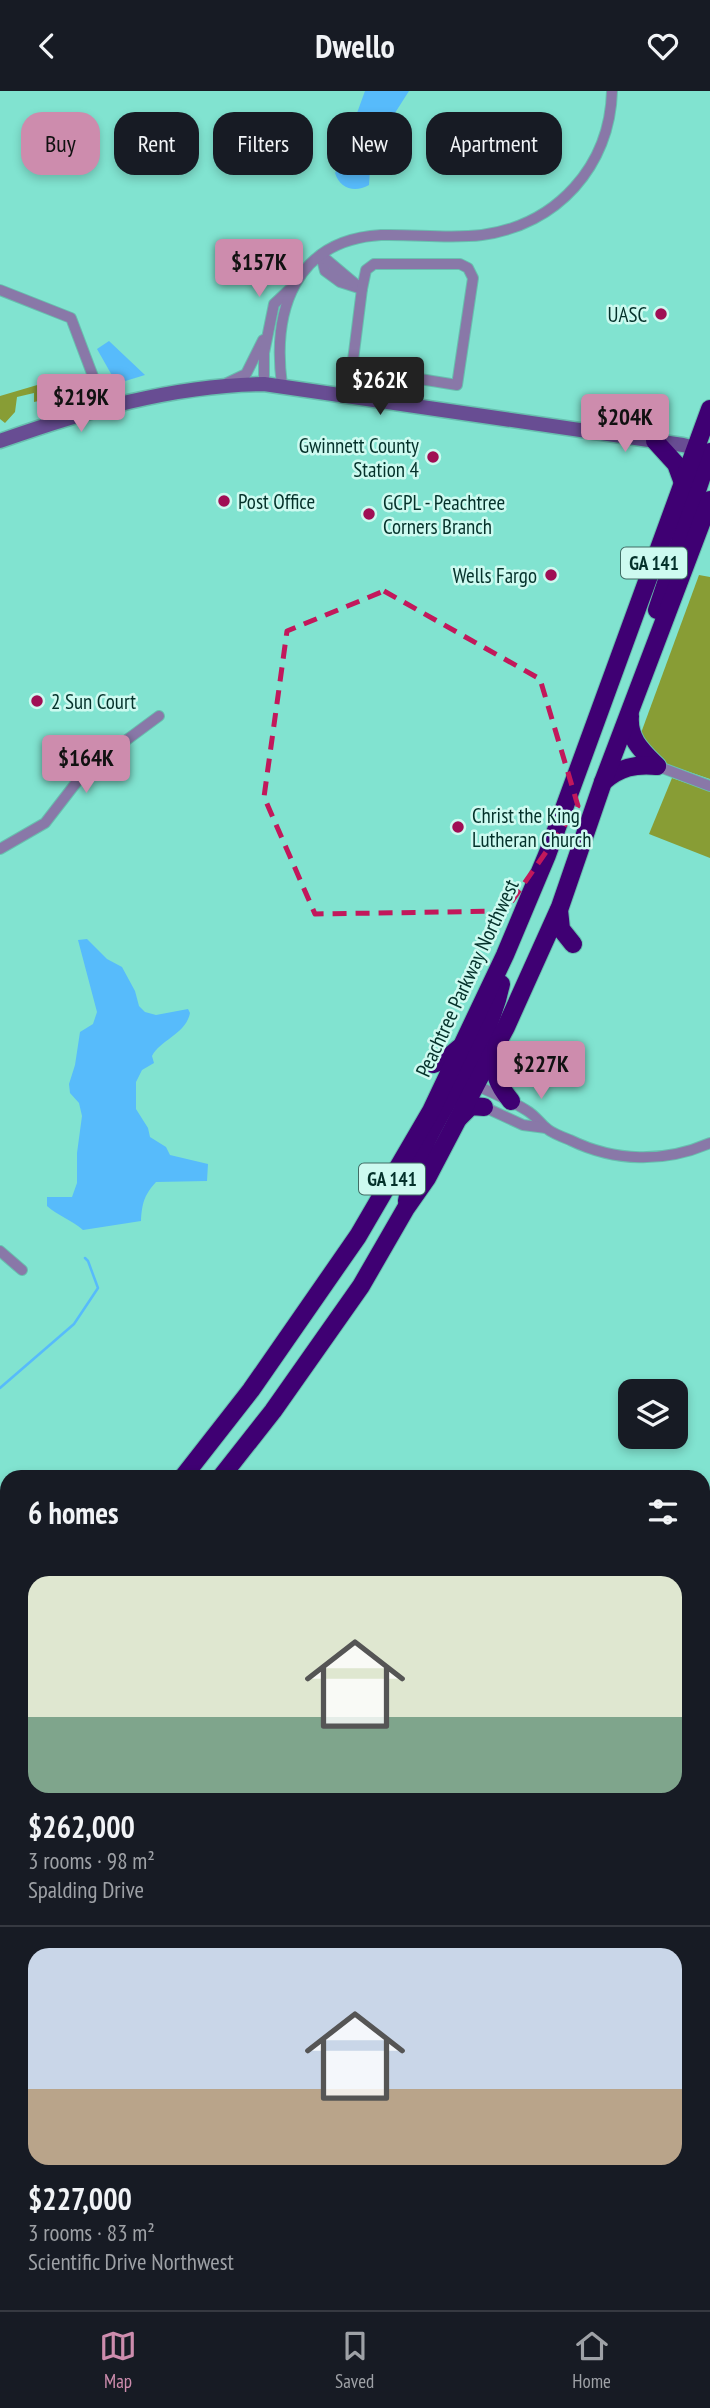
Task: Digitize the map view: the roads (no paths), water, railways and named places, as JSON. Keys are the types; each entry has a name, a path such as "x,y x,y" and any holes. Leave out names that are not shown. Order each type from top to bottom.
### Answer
{"highway":[{"name":"Peachtree Parkway Northwest","path":"227,1470 273,1411 361,1286 406,1208 427,1178 459,1118 455,1081 446,1059 462,1046 505,955 568,799 683,482 705,451 710,409"},
{"path":"655,441 676,464 683,482"},
{"path":"643,679 656,616 705,451"},
{"name":"Peachtree Parkway Northwest","path":"188,1470 251,1390 358,1236 416,1139 455,1081 506,1027 560,907 603,782 710,500"},
{"path":"631,712 633,738 638,748 657,766"},
{"path":"603,782 615,772 629,766 657,766"},
{"path":"539,958 554,946 573,944 561,929 558,914 560,907"},
{"path":"406,1208 422,1150 496,1004 505,955"},
{"path":"506,1027 496,1056 495,1072 497,1082 511,1101"},
{"path":"459,1118 471,1106 484,1107"}],"main road":[{"path":"0,442 105,408 189,389 225,384 264,384 655,441 705,451"}],"street":[{"path":"264,384 266,334 274,304 321,255 338,244 380,235 482,235 523,224 549,210 583,177 603,145 612,91"},
{"path":"321,255 362,289"},
{"path":"374,264 460,264 468,268 473,278 457,385 352,368 362,289 366,270 374,264"},
{"path":"282,385 279,348 286,303 292,287"},
{"path":"0,290 71,319 105,408"},
{"path":"225,384 246,374 266,334"},
{"path":"0,849 45,823 86,770 159,716"},
{"path":"657,766 710,786"},
{"path":"455,1081 511,1101 537,1117 547,1128"},
{"path":"455,1081 484,1107 523,1125 547,1128 603,1154 653,1157 681,1153 710,1143"},
{"path":"0,1251 22,1270"}],"water":[{"path":"365,91 409,91 396,112 357,112"},
{"path":"336,175 370,175 369,185 358,189 344,186"},
{"path":"109,341 145,375 122,382 114,379 97,349"},
{"path":"87,939 107,959 122,967 135,991 139,1006 145,1012 156,1015 188,1009 190,1013 184,1026 156,1050 152,1056 154,1063 142,1070 136,1082 136,1109 148,1128 150,1137 166,1147 170,1155 208,1164 207,1181 156,1182 144,1200 141,1221 83,1230 47,1206 47,1197 72,1197 77,1183 77,1153 82,1116 79,1103 70,1093 69,1084 80,1032 93,1024 97,1012 78,940"}],"waterway":[{"path":"0,1388 74,1324 98,1288 85,1258"}],"place":[{"name":"UASC","path":"661,314"},
{"name":"Gwinnett County Station 4","path":"433,457"},
{"name":"Post Office","path":"224,501"},
{"name":"GCPL - Peachtree Corners Branch","path":"369,514"},
{"name":"Wells Fargo","path":"551,575"},
{"name":"2 Sun Court","path":"37,701"},
{"name":"Christ the King Lutheran Church","path":"458,827"}]}
